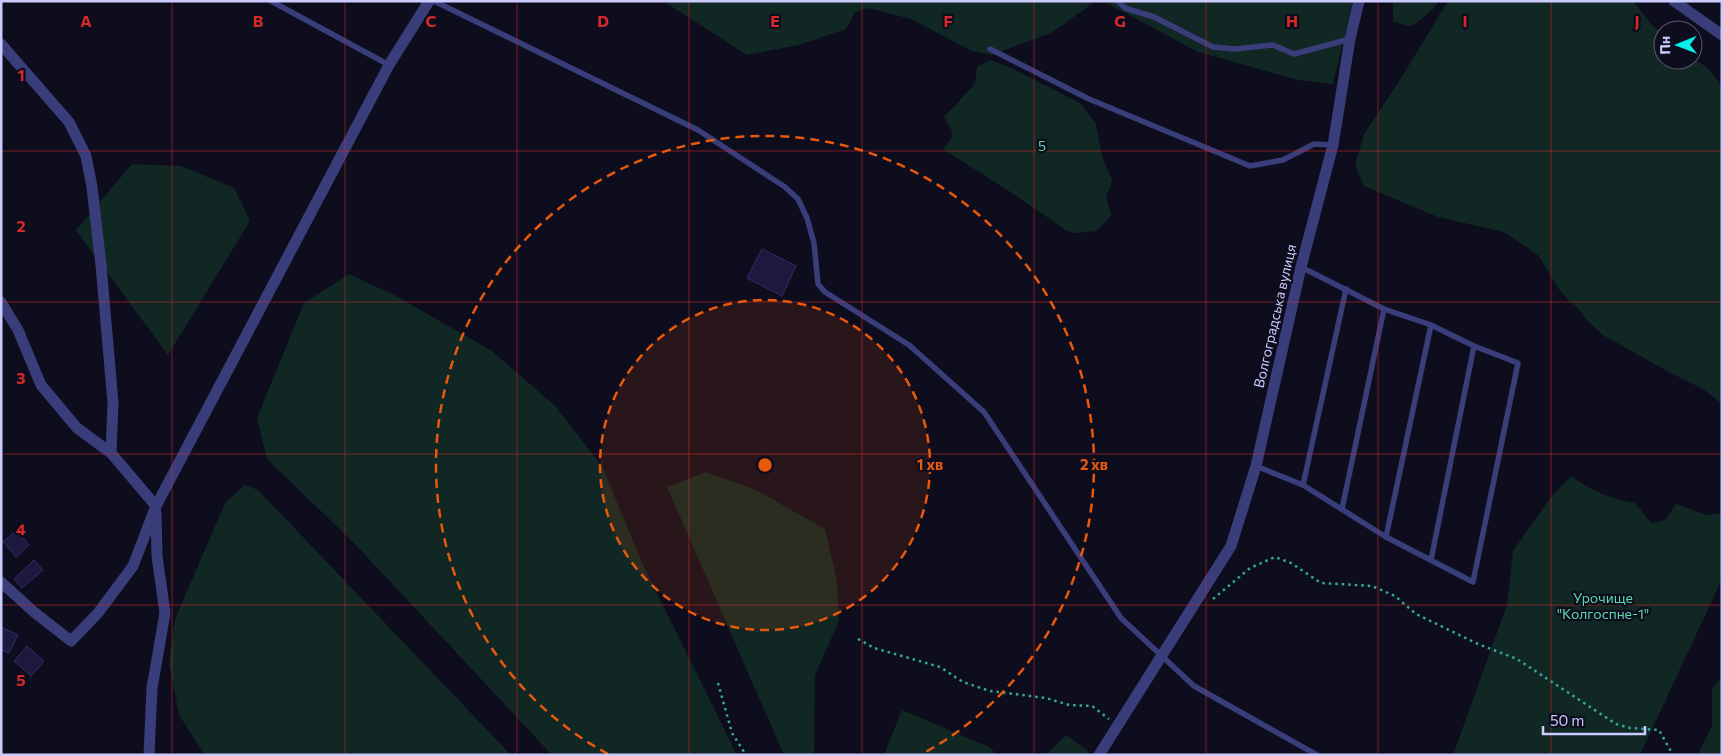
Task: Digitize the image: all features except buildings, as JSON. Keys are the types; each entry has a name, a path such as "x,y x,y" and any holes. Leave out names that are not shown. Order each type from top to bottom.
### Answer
{"street":[{"path":"1,582 34,612 71,641 98,612 133,566 156,506 389,65 430,1"},
{"name":"Волгоградська вулиця","path":"1099,755 1231,546 1256,466 1301,267 1333,145 1350,39 1359,1"},
{"path":"1674,1 1722,35"},
{"path":"1,44 69,122 86,156 92,188 102,274 112,403 111,452"},
{"path":"1,302 18,330 42,385 78,428 111,452 156,506 157,556 165,613 152,688 150,755"}],"lane":[{"path":"271,1 389,65"},
{"path":"434,1 698,130 785,187 798,199 807,218 814,243 818,284 825,292 909,344 984,412 1121,618 1194,686 1317,755"},
{"path":"1118,1 1126,8 1154,18 1213,47 1234,49 1273,45 1294,54 1350,39"},
{"path":"990,49 1089,99 1250,166 1283,160 1314,144 1333,145"},
{"path":"1256,466 1303,485 1386,537 1473,582 1518,363 1474,346 1430,325 1384,309 1301,267"},
{"path":"1303,485 1346,289"},
{"path":"1342,509 1384,309"},
{"path":"1386,537 1430,325"},
{"path":"1431,560 1474,346"}],"path":[{"path":"1212,600 1250,568 1274,558 1291,562 1321,583 1372,586 1395,596 1416,614 1478,644 1517,659 1616,724 1630,728 1659,730 1673,755"},
{"path":"858,639 874,648 940,666 962,682 990,690 1046,698 1069,705 1092,706 1108,718 1116,729"},
{"path":"718,683 732,733 746,755"}],"green space":[{"path":"663,1 1096,1 1051,33 991,55 972,51 911,19 868,8 855,12 846,29 799,45 747,55"},
{"path":"1103,1 1353,1 1333,84 1298,80 1198,52"},
{"path":"1393,1 1439,1 1427,14 1410,26 1393,21"},
{"path":"1448,1 1633,1 1653,26 1653,70 1703,70 1703,65 1709,69 1722,87 1722,404 1703,389 1603,335 1558,288 1539,256 1504,232 1438,217 1364,186 1355,165 1364,134 1398,83"},
{"name":"5","path":"990,60 1011,68 1080,103 1096,124 1102,156 1112,180 1106,196 1111,215 1097,231 1076,233 1067,231 943,149 952,137 952,130 944,117 975,84 977,67"},
{"path":"132,164 181,166 234,188 250,221 168,355 76,230"},
{"path":"349,274 396,296 492,351 555,406 602,466 643,565 737,755 552,755 354,543 267,459 257,418 304,303"},
{"path":"706,472 756,490 825,529 837,581 839,621 815,675 814,755 784,755 667,487"},
{"name":"Урочище \"Колгоспне-1\"","path":"1571,476 1602,494 1635,503 1651,523 1665,520 1676,504 1706,515 1722,513 1722,579 1640,755 1453,755 1507,605 1513,551 1551,497"},
{"path":"245,485 258,490 511,755 205,755 179,715 169,663 175,619 225,503"},
{"path":"1722,677 1722,755 1698,755 1712,726 1712,689"},
{"path":"902,710 989,747 997,755 884,755"},
{"path":"1066,735 1089,752 1087,755 1046,755"}]}
